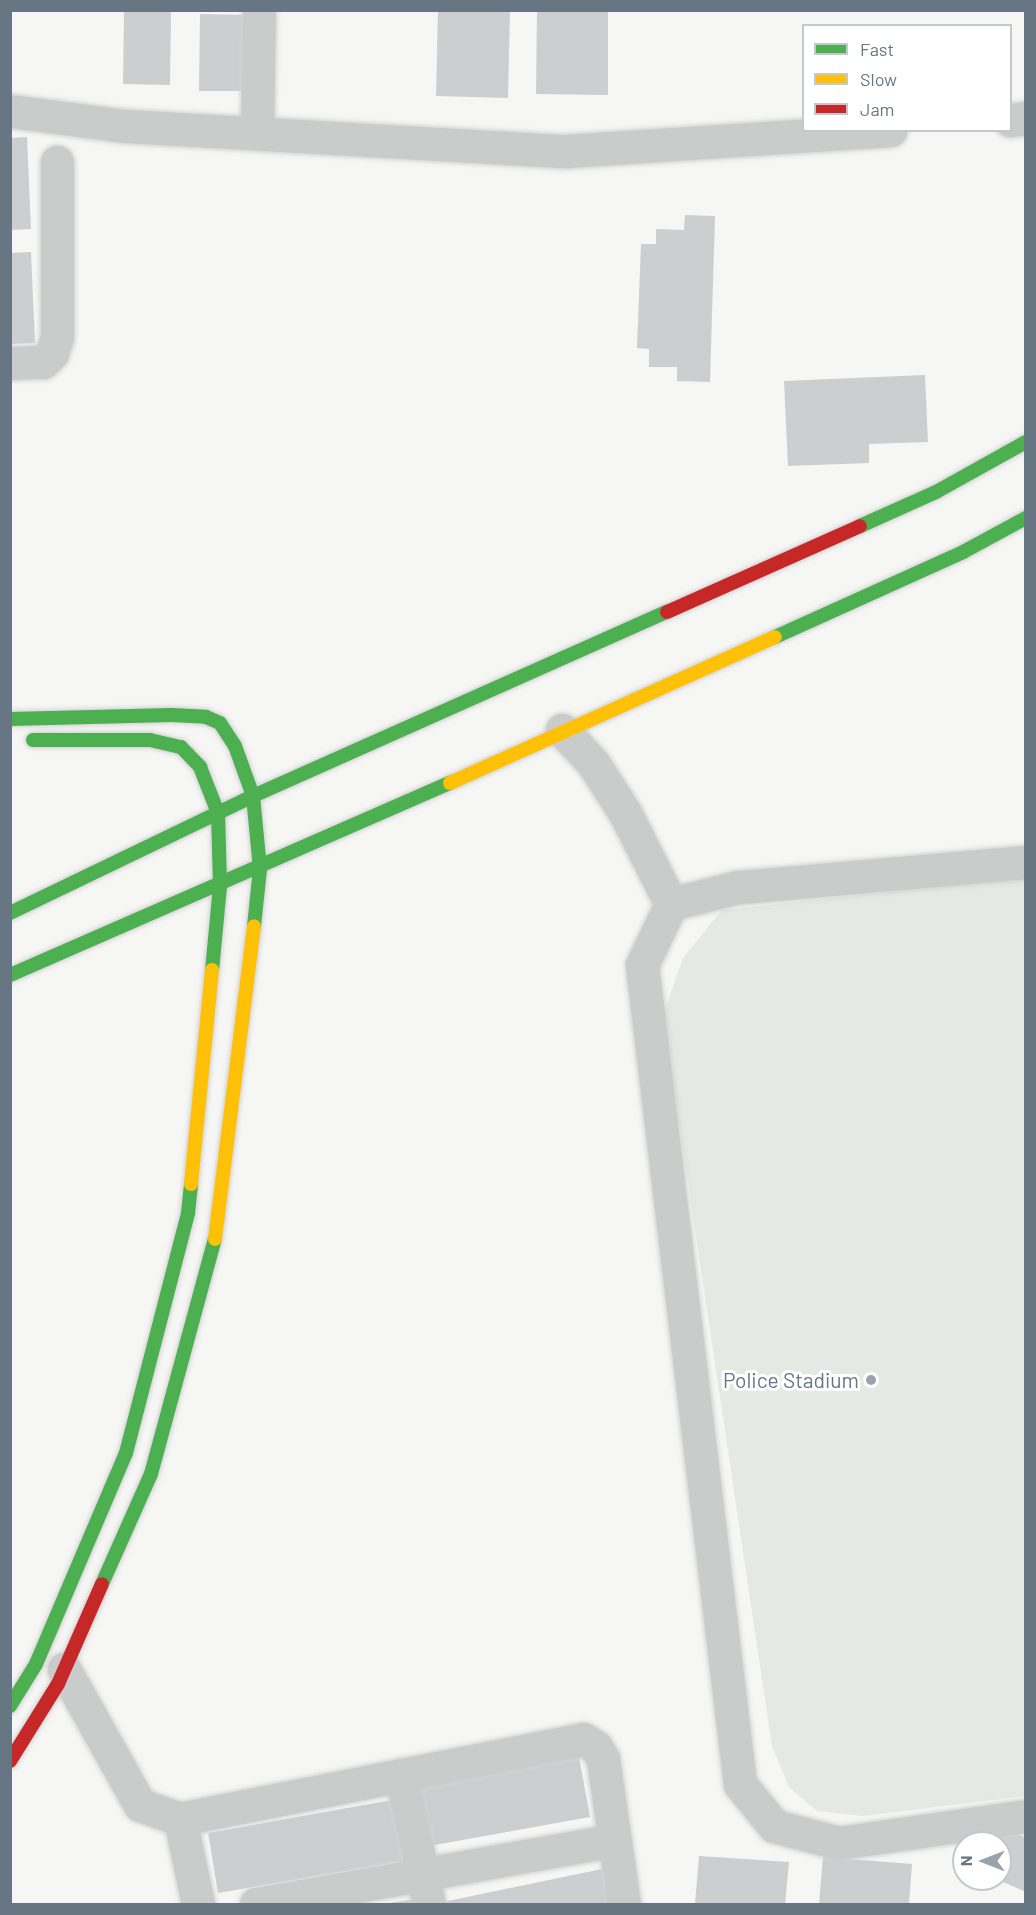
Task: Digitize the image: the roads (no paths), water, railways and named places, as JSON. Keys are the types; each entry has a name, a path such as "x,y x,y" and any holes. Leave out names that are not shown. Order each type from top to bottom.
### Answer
{"main road":[{"path":"10,913 253,796 925,497 1024,449"},
{"path":"10,975 260,869 562,730 963,552 1026,518"},
{"path":"10,718 206,717 229,732 253,796 260,869 220,1220 152,1473 64,1669 10,1761"},
{"path":"10,1706 36,1664 126,1453 188,1213 220,886 218,813 200,767 181,747 150,740 22,740"}],"street":[{"path":"257,133 259,10"},
{"path":"10,111 126,126 566,151 859,132"},
{"path":"10,363 43,362 52,353 57,337 57,162"},
{"path":"562,730 593,763 606,783 671,904"},
{"path":"671,904 738,887 1026,862"},
{"path":"671,904 642,965 740,1784 774,1826 839,1843 1026,1816"},
{"path":"64,1669 140,1804 180,1819 582,1739 596,1747 603,1759 624,1905"},
{"path":"401,1775 426,1889"},
{"path":"180,1819 198,1905"},
{"path":"256,1905 426,1889 615,1840"}],"place":[{"name":"Police Stadium","path":"871,1380"}]}
